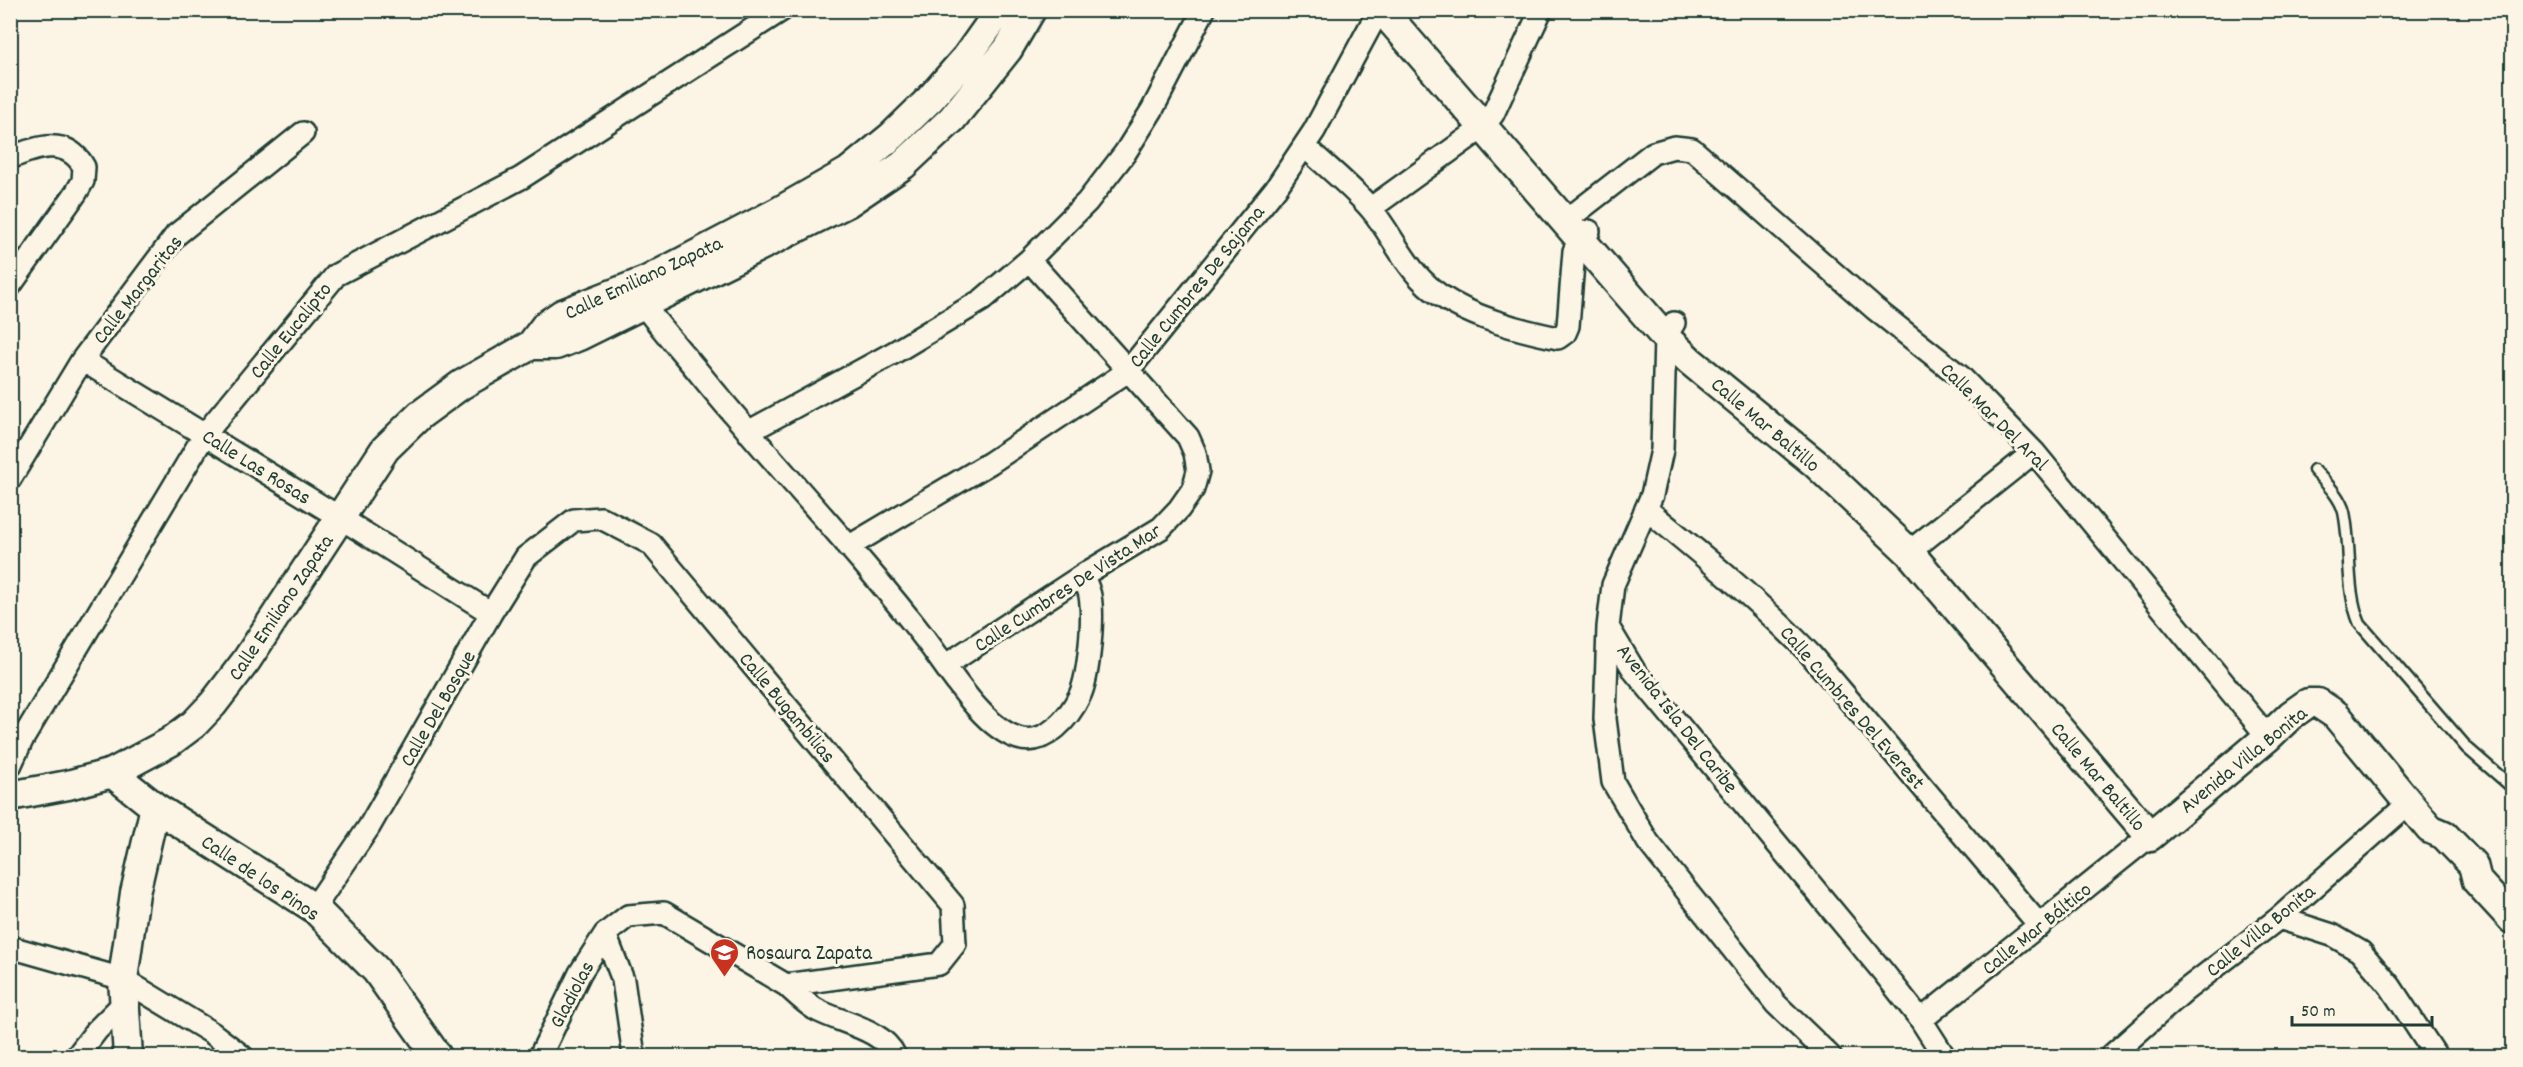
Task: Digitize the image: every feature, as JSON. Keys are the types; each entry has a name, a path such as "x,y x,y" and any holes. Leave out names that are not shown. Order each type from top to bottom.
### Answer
{"main road":[{"name":"Calle Emiliano Zapata","path":"10,796 68,785 112,773 170,742 194,724 213,704 252,651 385,449 420,415 461,385 531,345 546,325 562,314 637,296 648,280 778,212 848,172 892,136 930,99 966,58 1000,10"},
{"path":"637,296 847,202 903,165 959,110 1008,49 1031,10"},
{"name":"Calle Mar Baltillo","path":"1381,10 1488,121 1577,226 1614,260 1669,330 1874,495 2156,831"},
{"name":"Calle Mar Baltillo","path":"1406,10 1488,121"},
{"name":"Avenida Villa Bonita","path":"2156,831 2291,715 2308,704 2318,703 2336,715 2430,829 2444,835 2473,865 2477,881 2512,919"},
{"name":"Calle de los Pinos","path":"112,773 155,807 314,908 376,970 437,1056"},
{"path":"128,1056 124,991 135,893 155,807"}],"street":[{"name":"Calle Eucalipto","path":"10,766 22,740 205,434 336,275 521,178 782,10"},
{"path":"748,432 895,352 982,300 1029,260 1087,202 1125,153 1152,110 1204,10"},
{"name":"Calle Cumbres De Sajama","path":"848,547 990,463 1128,371 1276,188 1304,146 1381,10"},
{"path":"1371,208 1488,121 1541,10"},
{"name":"Calle Margaritas","path":"10,479 82,360 176,235 303,133"},
{"path":"10,158 35,148 52,145 74,154 84,167 83,181 76,193 10,286"},
{"path":"1304,146 1371,208 1420,279 1457,305 1518,330 1557,338 1565,333 1568,326 1571,265 1577,226"},
{"name":"Calle Mar Del Aral","path":"1577,226 1653,153 1674,147 1692,149 1875,309 1961,377 2034,452 2268,737"},
{"path":"1029,260 1128,371"},
{"path":"637,296 748,432 902,609 981,711 1005,732 1021,739 1038,737 1054,729 1071,714 1083,688 1090,647 1090,597 1083,575"},
{"name":"Avenida Isla Del Caribe","path":"1669,330 1662,450 1652,495 1613,585 1608,627 1635,672 1921,1020 1944,1056"},
{"name":"Calle Las Rosas","path":"82,360 491,613"},
{"name":"Calle Cumbres De Vista Mar","path":"946,665 1083,575 1161,528 1179,510 1193,489 1198,471 1195,453 1188,437 1128,371"},
{"path":"1916,547 2034,452"},
{"name":"Calle Cumbres Del Everest","path":"1646,509 1728,575 1777,619 1811,655 2040,926"},
{"name":"Calle Bugambilias","path":"574,520 601,518 651,544 953,905 955,944 939,964 786,985"},
{"name":"Calle Del Bosque","path":"314,908 369,827 491,613 526,557 574,520"},
{"path":"1608,627 1605,718 1613,782 1648,842 1776,1004 1830,1056"},
{"name":"Calle Villa Bonita","path":"2111,1056 2183,992 2279,918 2408,804"},
{"name":"Calle Mar Báltico","path":"1921,1020 2156,831"},
{"path":"634,1056 623,980 605,934 628,916 664,913 786,985 813,1008 873,1035 891,1047 895,1056"},
{"path":"2279,918 2332,935 2361,952 2390,986 2436,1056"},
{"name":"Gladiolas","path":"540,1056 580,974 605,934"},
{"path":"10,947 124,991 213,1033 242,1056"},
{"path":"76,1056 124,991"}],"lane":[{"path":"2314,470 2334,493 2343,511 2353,607 2360,624 2467,748 2512,787"}],"place":[{"name":"Rosaura Zapata","path":"725,978"}]}
